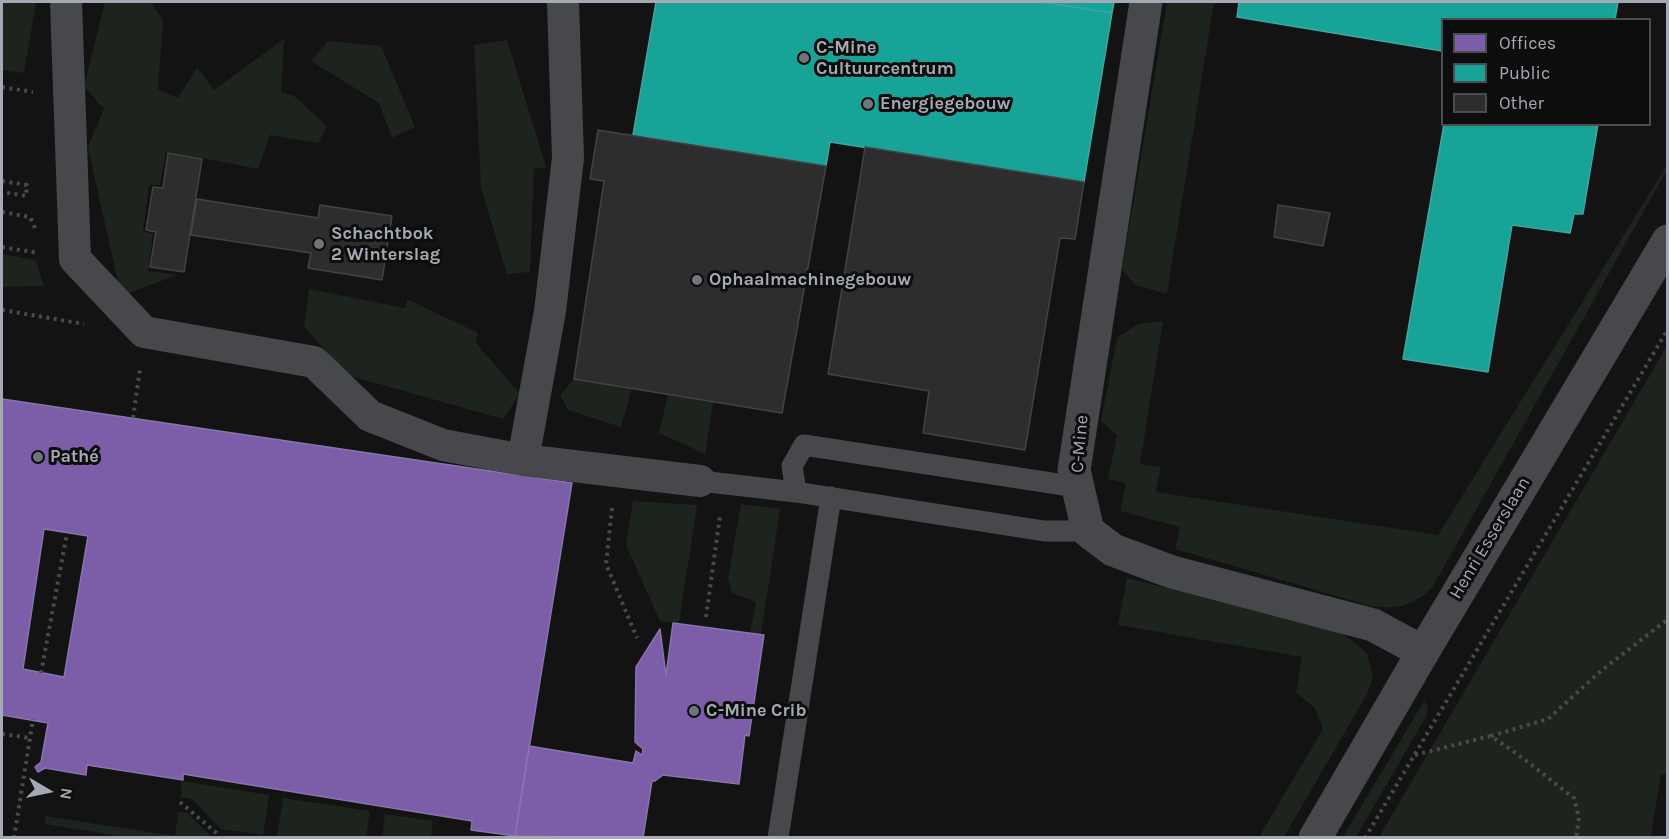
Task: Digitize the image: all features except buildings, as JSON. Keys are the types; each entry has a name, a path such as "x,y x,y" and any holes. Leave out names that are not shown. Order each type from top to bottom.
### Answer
{"street":[{"path":"66,2 75,259 144,332 314,362 370,416 443,445 523,460 713,482"},
{"path":"523,460 550,311 568,158 563,2"},
{"name":"C-Mine","path":"1088,531 1074,470 1146,2"},
{"name":"Henri Esserslaan","path":"1315,837 1668,241"},
{"path":"1088,531 1113,550 1172,572 1373,625 1423,652"}],"lane":[{"path":"796,492 792,466 804,445 1077,487"},
{"path":"713,482 831,497 1044,531 1088,531"},
{"path":"778,837 831,497"}],"path":[{"path":"2,181 27,185 26,196 2,192"},
{"path":"2,212 30,216"},
{"path":"2,247 26,251"},
{"path":"2,310 86,324 110,296"},
{"path":"1365,837 1668,328"},
{"path":"133,418 144,332"},
{"path":"616,471 606,564 637,638"},
{"path":"706,616 713,482"},
{"path":"41,673 67,533"},
{"path":"1414,755 1548,720 1601,671 1668,619"},
{"path":"14,837 33,719"},
{"path":"2,734 30,738"},
{"path":"1490,736 1517,753 1574,798 1579,818 1576,837"},
{"path":"180,802 220,836"}],"shaded area":[{"path":"2,2 36,2 24,73 2,70"},
{"path":"105,2 150,2 163,20 158,89 178,98 197,67 214,90 284,39 281,92 294,96 327,126 318,143 270,135 258,169 166,151 160,185 149,185 143,231 153,234 148,271 177,275 121,296 88,147 104,109 84,87"},
{"path":"1167,2 1214,2 1167,294 1136,285 1122,270"},
{"path":"507,40 546,167 534,169 530,272 507,274 481,188 474,45"},
{"path":"328,41 381,46 415,127 392,138 379,103 311,61"},
{"path":"1667,165 1667,170 1432,588 1411,603 1397,607 1371,606 1175,549 1180,527 1120,511 1126,483 1108,479 1117,435 1101,421 1117,338 1138,324 1163,321 1140,464 1161,467 1156,492 1438,535"},
{"path":"2,254 36,260 44,286 2,287"},
{"path":"309,289 405,308 407,299 478,333 476,343 520,394 503,419 347,375 304,326"},
{"path":"1667,346 1668,774 1661,774 1651,837 1379,837"},
{"path":"574,379 632,388 621,427 568,410 560,395"},
{"path":"668,395 713,402 705,454 659,433"},
{"path":"633,501 697,505 679,623 660,621 626,545"},
{"path":"741,504 780,509 761,635 750,633 756,602 732,593 728,577"},
{"path":"1127,578 1342,633 1367,653 1373,678 1367,694 1284,837 1259,837 1323,729 1315,708 1296,693 1302,657 1118,625"},
{"path":"1424,701 1428,707 1427,715 1356,837 1343,837"},
{"path":"182,781 269,795 263,835 221,829 192,799 181,797"},
{"path":"283,798 370,811 366,837 277,837"},
{"path":"178,812 187,813 212,837 125,837 45,824 46,816 175,836"},
{"path":"385,814 433,821 431,837 382,837"}],"place":[{"name":"C-Mine Cultuurcentrum","path":"804,58"},
{"name":"Energiegebouw","path":"868,104"},
{"name":"Schachtbok 2 Winterslag","path":"319,244"},
{"name":"Ophaalmachinegebouw","path":"697,280"},
{"name":"Pathé","path":"38,457"},
{"name":"C-Mine Crib","path":"694,711"}]}
